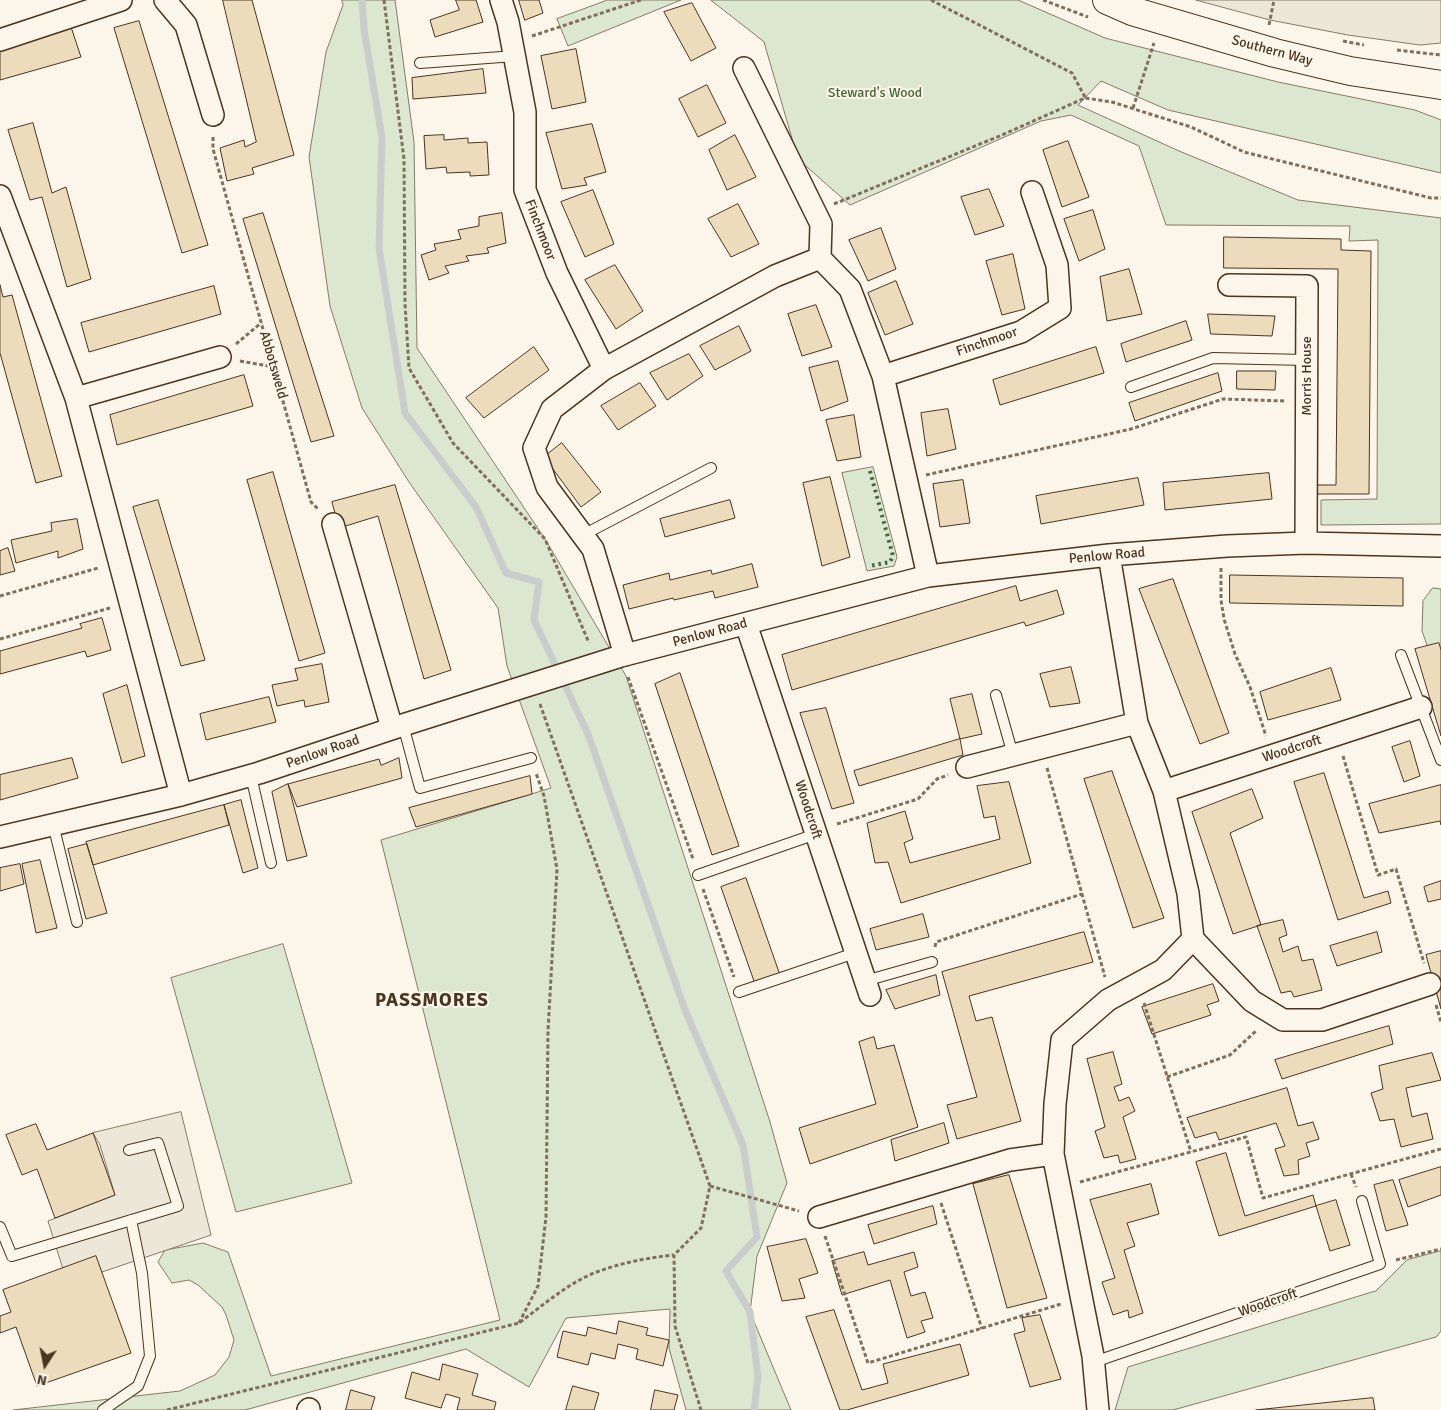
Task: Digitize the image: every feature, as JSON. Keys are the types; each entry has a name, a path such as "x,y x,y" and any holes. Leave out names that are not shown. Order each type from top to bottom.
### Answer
{"main road":[{"name":"Southern Way","path":"1107,0 1132,11 1275,53 1350,71 1441,85"}],"street":[{"path":"0,40 86,6 121,0"},
{"path":"165,0 186,25 213,115"},
{"name":"Finchmoor","path":"501,0 512,40 525,112 525,190 557,273 604,369"},
{"path":"744,68 821,224 820,258 850,289 883,376 928,576"},
{"name":"Finchmoor","path":"883,376 1021,332 1060,308 1057,265 1032,192"},
{"path":"0,196 76,398 181,795"},
{"path":"623,656 593,549 547,487 534,448 552,409 604,369 776,276 820,258"},
{"name":"Morris House","path":"1229,285 1307,286 1306,543"},
{"path":"76,398 220,357"},
{"path":"333,524 397,726"},
{"name":"Penlow Road","path":"0,837 181,795 251,776 397,726 623,656 928,576 1109,555 1227,546 1306,543 1441,546"},
{"path":"1109,555 1137,723 1164,791 1188,893 1193,939 1252,1000 1283,1020 1322,1020 1430,984"},
{"name":"Woodcroft","path":"746,624 867,988"},
{"name":"Woodcroft","path":"1164,791 1421,707"},
{"path":"967,767 1137,723"},
{"path":"1098,1410 1094,1362 1053,1154 1055,1104 1062,1040 1111,999 1163,970 1193,939"},
{"path":"819,1217 1010,1160 1053,1154"}],"lane":[{"path":"420,63 512,40"},
{"path":"1131,387 1213,358 1307,360"},
{"path":"583,535 711,468"},
{"path":"1401,656 1441,760"},
{"path":"996,696 1013,755"},
{"path":"397,726 420,788 531,758"},
{"path":"251,776 272,863"},
{"path":"53,824 77,922"},
{"path":"698,875 815,833"},
{"path":"739,992 855,953"},
{"path":"867,988 932,962"},
{"path":"0,1227 12,1256 178,1206 158,1143 129,1150"},
{"path":"1362,1201 1380,1264"},
{"path":"104,1410 138,1386 150,1356 142,1273 131,1220"},
{"name":"Woodcroft","path":"1094,1362 1380,1264"}],"path":[{"path":"384,0 404,159 405,304 410,368 453,443 545,538 598,664"},
{"path":"512,40 641,0"},
{"path":"931,0 1072,73 1085,98"},
{"path":"1269,25 1278,27"},
{"path":"1334,39 1372,47"},
{"path":"1133,108 1154,42"},
{"path":"1390,50 1441,55"},
{"path":"815,211 1002,135 1085,98 1112,102 1190,127 1244,152 1431,198 1441,198"},
{"name":"Abbotsweld","path":"213,115 213,150 312,502 333,524"},
{"path":"220,357 261,323"},
{"path":"220,357 274,367"},
{"path":"906,480 1131,429 1223,399 1306,402"},
{"path":"1227,546 1221,557 1221,600 1224,619 1235,654 1250,687 1273,756"},
{"path":"0,596 120,562"},
{"path":"0,639 130,602"},
{"path":"623,656 739,992"},
{"path":"167,1410 519,1323 556,1295 592,1274 644,1258 674,1255 701,1228 710,1186 533,684"},
{"path":"1337,734 1378,875 1396,869 1441,1022"},
{"path":"1042,748 1111,999"},
{"path":"519,1323 538,1286 546,1217 548,1031 557,869 544,796 531,758"},
{"path":"815,833 918,799 937,780 967,767"},
{"path":"932,962 936,942 1082,894"},
{"path":"1138,984 1191,1152"},
{"path":"1167,1077 1230,1055 1274,1014"},
{"path":"1060,1188 1246,1137 1263,1198 1441,1150"},
{"path":"934,1184 982,1329"},
{"path":"710,1186 819,1217 868,1363 1082,1298"},
{"path":"1380,1264 1441,1249"},
{"path":"674,1255 676,1326 701,1410"}],"green space":[{"path":"342,0 395,0 414,142 417,348 545,539 626,676 770,1122 787,1183 757,1256 750,1312 791,1410 686,1410 669,1348 670,1309 566,1318 529,1387 466,1349 245,1410 13,1410 180,1391 215,1375 229,1357 234,1340 226,1315 222,1307 198,1285 189,1280 172,1283 158,1262 165,1250 203,1243 228,1252 271,1376 500,1320 381,840 551,788 507,666 498,608 409,482 362,408 330,306 309,157 326,52 343,5"},
{"path":"608,0 681,0 568,46 557,19"},
{"name":"Steward's Wood","path":"711,0 1018,0 1105,38 1278,82 1415,110 1441,120 1441,173 1168,110 1101,81 1078,105 1179,151 1298,200 1441,218 1441,524 1321,525 1321,500 1377,499 1378,240 1349,241 1350,226 1166,225 1139,146 1071,115 1041,121 850,205 798,159 764,42"},
{"path":"873,467 897,557 894,566 867,571 842,473"},
{"path":"1433,588 1441,589 1441,676 1432,659 1422,631 1423,601"},
{"path":"283,944 352,1183 236,1212 171,978"},
{"path":"1441,1251 1441,1331 1436,1337 1173,1410 1115,1410 1128,1367 1376,1291 1407,1260"}],"shaded area":[{"path":"1196,0 1441,0 1441,43 1420,45 1348,35 1270,20"},
{"path":"181,1112 211,1235 102,1272 63,1269 48,1221 115,1195 100,1145 93,1133"}],"building":[{"path":"223,0 252,0 294,155 252,168 254,174 227,181 220,148 244,140 245,147 256,142"},
{"path":"456,0 476,0 483,22 435,37 430,20 459,10"},
{"path":"519,0 539,0 543,13 525,20"},
{"path":"692,3 716,48 691,61 664,12"},
{"path":"139,21 208,245 182,253 114,28"},
{"path":"71,27 81,57 0,80 0,52"},
{"path":"576,49 586,102 552,109 541,56"},
{"path":"483,69 486,93 413,99 412,78"},
{"path":"707,85 726,123 698,137 679,99"},
{"path":"33,123 52,193 66,187 91,279 67,287 42,197 30,200 8,130"},
{"path":"592,124 606,172 584,178 587,185 562,189 546,133"},
{"path":"444,135 444,140 468,138 468,143 487,142 489,175 470,176 470,172 447,173 446,167 426,169 424,136"},
{"path":"735,135 756,177 727,190 709,150"},
{"path":"1068,141 1089,197 1062,207 1043,150"},
{"path":"989,189 1004,226 975,235 961,197"},
{"path":"593,190 614,244 585,257 561,202"},
{"path":"738,204 759,244 731,257 708,219"},
{"path":"1093,210 1105,249 1079,261 1064,219"},
{"path":"263,213 334,436 311,442 243,219"},
{"path":"502,213 506,243 487,248 489,253 466,256 469,261 445,266 449,273 429,280 421,255 436,250 434,244 461,239 458,230 479,226 479,217"},
{"path":"881,228 896,269 868,281 849,240"},
{"path":"1224,237 1341,239 1341,250 1371,251 1369,494 1314,494 1315,485 1336,485 1338,269 1224,268"},
{"path":"1013,254 1025,309 1002,315 986,261"},
{"path":"615,265 643,311 616,329 585,280"},
{"path":"1129,269 1142,314 1107,321 1100,277"},
{"path":"896,281 913,324 885,335 868,293"},
{"path":"0,285 3,297 12,295 62,476 36,483 0,353"},
{"path":"214,286 221,314 89,352 81,323"},
{"path":"816,305 832,347 802,356 788,314"},
{"path":"1208,314 1275,316 1272,336 1211,334"},
{"path":"1186,321 1192,340 1126,362 1121,344"},
{"path":"739,326 751,351 715,370 700,346"},
{"path":"534,347 549,370 484,418 466,398"},
{"path":"1096,347 1104,373 1000,405 993,380"},
{"path":"689,354 703,376 667,400 650,373"},
{"path":"838,361 848,401 821,411 809,368"},
{"path":"1237,371 1276,371 1275,390 1237,389"},
{"path":"1218,373 1222,391 1135,421 1129,403"},
{"path":"244,375 253,406 117,445 110,415"},
{"path":"640,383 656,406 618,430 601,406"},
{"path":"948,409 956,449 927,456 921,413"},
{"path":"854,415 861,457 837,461 826,420"},
{"path":"562,443 601,492 581,507 544,457"},
{"path":"273,472 325,653 299,661 247,480"},
{"path":"1269,473 1272,499 1165,510 1163,483"},
{"path":"830,477 850,557 822,566 803,483"},
{"path":"1138,478 1144,505 1041,524 1036,496"},
{"path":"963,480 970,523 940,527 933,484"},
{"path":"395,485 451,670 424,679 378,516 339,528 332,502"},
{"path":"158,500 205,660 181,666 133,507"},
{"path":"730,500 735,518 665,537 660,519"},
{"path":"77,519 83,549 58,558 58,551 16,563 11,540 52,531 51,523"},
{"path":"8,548 15,571 0,575 0,551"},
{"path":"752,564 758,587 715,598 713,591 674,600 673,598 629,609 623,585 669,573 670,580 711,570 712,574"},
{"path":"1230,575 1403,578 1403,606 1230,603"},
{"path":"1173,579 1229,733 1200,744 1139,589"},
{"path":"1016,586 1020,601 1057,590 1064,614 1026,626 1024,622 792,690 782,655"},
{"path":"102,618 111,650 87,657 85,651 0,674 0,651 82,628 80,624"},
{"path":"1439,643 1441,650 1441,736 1415,649"},
{"path":"322,664 329,702 305,707 304,700 277,706 272,685 298,680 295,669"},
{"path":"1071,667 1080,703 1050,707 1040,674"},
{"path":"1331,668 1341,700 1268,720 1260,692"},
{"path":"680,673 739,846 712,855 655,684"},
{"path":"127,685 145,756 122,763 103,694"},
{"path":"972,694 982,734 960,739 950,699"},
{"path":"269,697 276,722 206,740 200,714"},
{"path":"826,708 854,803 832,809 800,713"},
{"path":"960,739 963,755 859,786 854,771"},
{"path":"1410,741 1420,776 1404,782 1392,747"},
{"path":"72,758 78,778 0,800 0,775"},
{"path":"399,758 402,778 297,807 288,784 379,759 381,765"},
{"path":"1112,771 1164,918 1133,928 1084,779"},
{"path":"1324,773 1364,898 1388,891 1391,903 1338,920 1294,782"},
{"path":"530,776 532,794 416,827 409,808"},
{"path":"1009,782 1031,863 901,903 888,862 875,863 867,823 905,811 913,839 904,843 910,863 1000,839 995,816 984,818 977,786"},
{"path":"288,784 307,856 287,861 272,792"},
{"path":"1441,785 1441,825 1440,821 1379,833 1369,804"},
{"path":"1252,789 1263,818 1230,833 1261,925 1233,934 1192,812"},
{"path":"241,800 258,868 243,873 224,805"},
{"path":"224,805 229,825 93,865 86,842"},
{"path":"87,844 107,913 86,919 68,849"},
{"path":"40,860 57,928 36,933 22,864"},
{"path":"20,864 24,884 0,891 0,868"},
{"path":"746,878 780,975 755,984 721,887"},
{"path":"1441,881 1441,899 1428,902 1424,887"},
{"path":"923,914 929,937 876,950 870,929"},
{"path":"1283,920 1287,935 1279,938 1283,952 1298,946 1302,961 1313,959 1322,990 1294,997 1291,991 1281,993 1257,926"},
{"path":"1084,932 1093,962 969,996 976,1021 992,1017 1021,1121 957,1139 947,1105 977,1097 942,972"},
{"path":"1377,932 1382,952 1337,966 1330,946"},
{"path":"1441,951 1441,1009 1426,955"},
{"path":"936,975 940,995 895,1009 886,990"},
{"path":"1213,984 1219,1001 1207,1005 1211,1015 1152,1034 1142,1007"},
{"path":"1389,1026 1393,1044 1282,1079 1275,1060"},
{"path":"874,1037 877,1049 894,1045 918,1127 810,1164 799,1128 876,1104 859,1042"},
{"path":"1113,1052 1122,1084 1114,1087 1119,1101 1129,1097 1135,1111 1123,1117 1136,1159 1120,1163 1118,1155 1104,1158 1095,1131 1105,1127 1087,1059"},
{"path":"1432,1053 1441,1080 1406,1088 1412,1117 1427,1113 1433,1139 1401,1147 1394,1119 1380,1121 1371,1093 1383,1089 1379,1066"},
{"path":"1287,1088 1298,1126 1313,1122 1319,1139 1306,1143 1310,1156 1298,1160 1299,1174 1284,1176 1275,1149 1285,1146 1276,1123 1219,1140 1216,1132 1195,1138 1187,1118"},
{"path":"944,1123 949,1143 895,1161 891,1140"},
{"path":"36,1124 47,1150 93,1133 115,1195 55,1218 37,1169 22,1175 6,1135"},
{"path":"1226,1153 1245,1216 1313,1195 1316,1206 1219,1236 1196,1162"},
{"path":"1441,1167 1441,1195 1408,1207 1399,1180"},
{"path":"1009,1175 1047,1298 1007,1308 973,1184"},
{"path":"1393,1180 1408,1225 1386,1231 1374,1185"},
{"path":"1151,1184 1159,1214 1127,1223 1135,1246 1124,1250 1143,1313 1129,1318 1128,1310 1113,1315 1102,1282 1115,1278 1090,1200"},
{"path":"1336,1200 1350,1245 1330,1251 1316,1206"},
{"path":"933,1206 937,1224 874,1244 868,1225"},
{"path":"806,1239 818,1273 799,1279 805,1298 782,1301 767,1247"},
{"path":"864,1252 868,1265 914,1252 918,1267 904,1272 911,1296 925,1292 933,1318 921,1321 925,1332 907,1338 890,1280 842,1295 832,1261"},
{"path":"96,1256 131,1353 37,1386 16,1327 0,1333 0,1316 11,1312 3,1290"},
{"path":"834,1310 862,1390 888,1383 883,1364 960,1344 969,1375 847,1410 840,1410 806,1317"},
{"path":"1040,1315 1061,1379 1030,1387 1014,1334 1025,1331 1022,1318"},
{"path":"619,1321 648,1328 646,1335 669,1340 663,1366 636,1359 638,1349 618,1344 615,1359 591,1353 588,1365 557,1357 563,1331 586,1336 588,1327 616,1334"},
{"path":"443,1364 478,1374 472,1395 496,1402 494,1410 457,1410 460,1398 446,1394 441,1408 405,1398 412,1372 439,1380"},
{"path":"573,1386 599,1393 594,1410 566,1410"},
{"path":"351,1390 375,1397 371,1410 346,1410"},
{"path":"655,1390 678,1395 674,1410 651,1410"},
{"path":"1373,1398 1375,1410 1256,1410"}],"waterway":[{"path":"362,0 364,29 382,138 379,248 405,413 476,507 506,573 539,582 534,620 588,734 685,1010 743,1145 757,1237 726,1271 750,1312 758,1377 754,1410"}],"hedge":[{"path":"870,471 893,556 890,562 870,566"}],"district":[{"name":"PASSMORES","path":"432,1001"}]}
